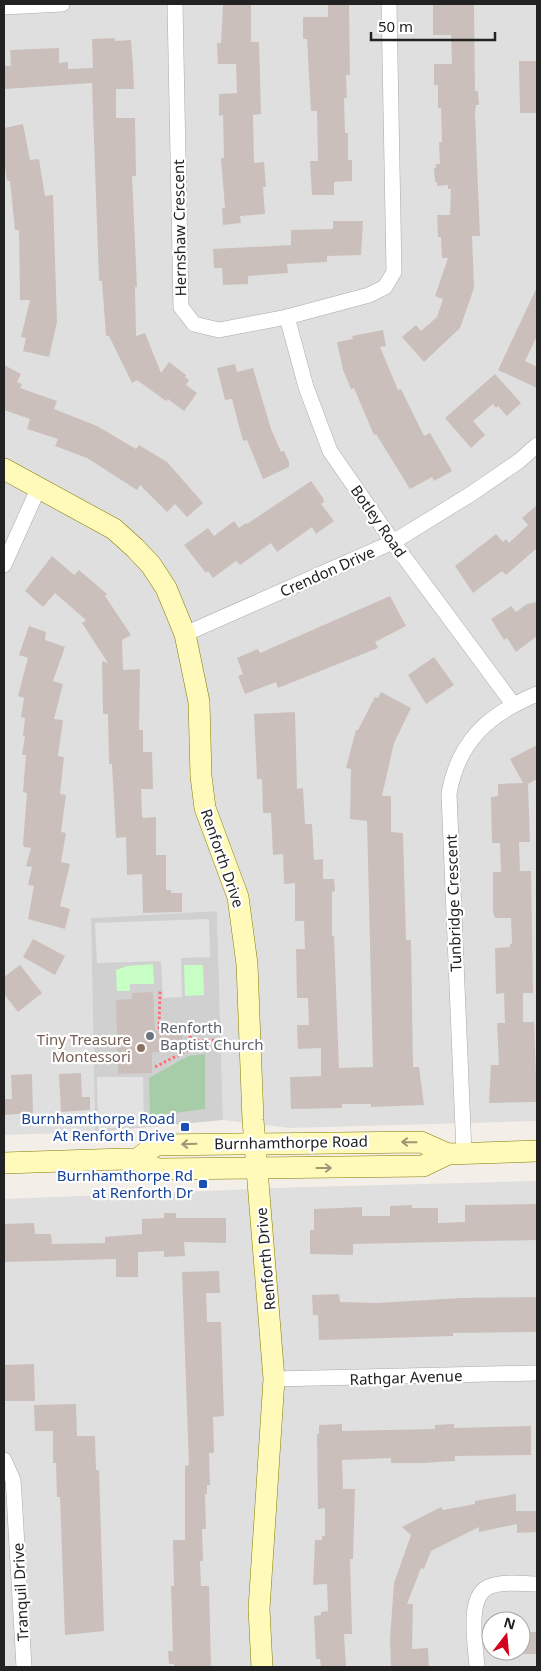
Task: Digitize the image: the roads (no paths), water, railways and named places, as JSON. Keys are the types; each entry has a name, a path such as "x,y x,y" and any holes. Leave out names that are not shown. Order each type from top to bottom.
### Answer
{"street":[{"path":"4,7 62,4"},
{"name":"Hernshaw Crescent","path":"175,4 181,307 194,324 219,330 287,318 369,295 385,287 394,272 389,4"},
{"name":"Botley Road","path":"287,318 306,387 330,451 393,542 513,704"},
{"name":"Crendon Drive","path":"185,634 393,542 520,461 537,445"},
{"name":"Renforth Drive","path":"4,469 114,530 135,548 151,565 166,588 185,634 199,702 201,776 205,808 233,879 242,913 247,964 255,1142 274,1380 259,1609 262,1667"},
{"path":"4,566 39,488"},
{"name":"Tunbridge Crescent","path":"456,1154 449,794 453,772 460,756 479,729 513,704 537,694"},
{"name":"Burnhamthorpe Road","path":"136,1160 156,1145 255,1142 421,1142 456,1154"},
{"name":"Burnhamthorpe Road","path":"4,1163 136,1160 158,1169 423,1166 456,1154 537,1151"},
{"name":"Rathgar Avenue","path":"274,1380 537,1373"},
{"name":"Tranquil Drive","path":"4,1460 13,1480 24,1667"},
{"path":"477,1667 474,1607 479,1594 486,1588 495,1585 537,1584"}],"place":[{"name":"Renforth Baptist Church","path":"150,1036"},
{"name":"Tiny Treasure Montessori","path":"141,1048"},
{"name":"Burnhamthorpe Road At Renforth Drive","path":"185,1127"},
{"name":"Burnhamthorpe Rd at Renforth Dr","path":"203,1184"}]}
